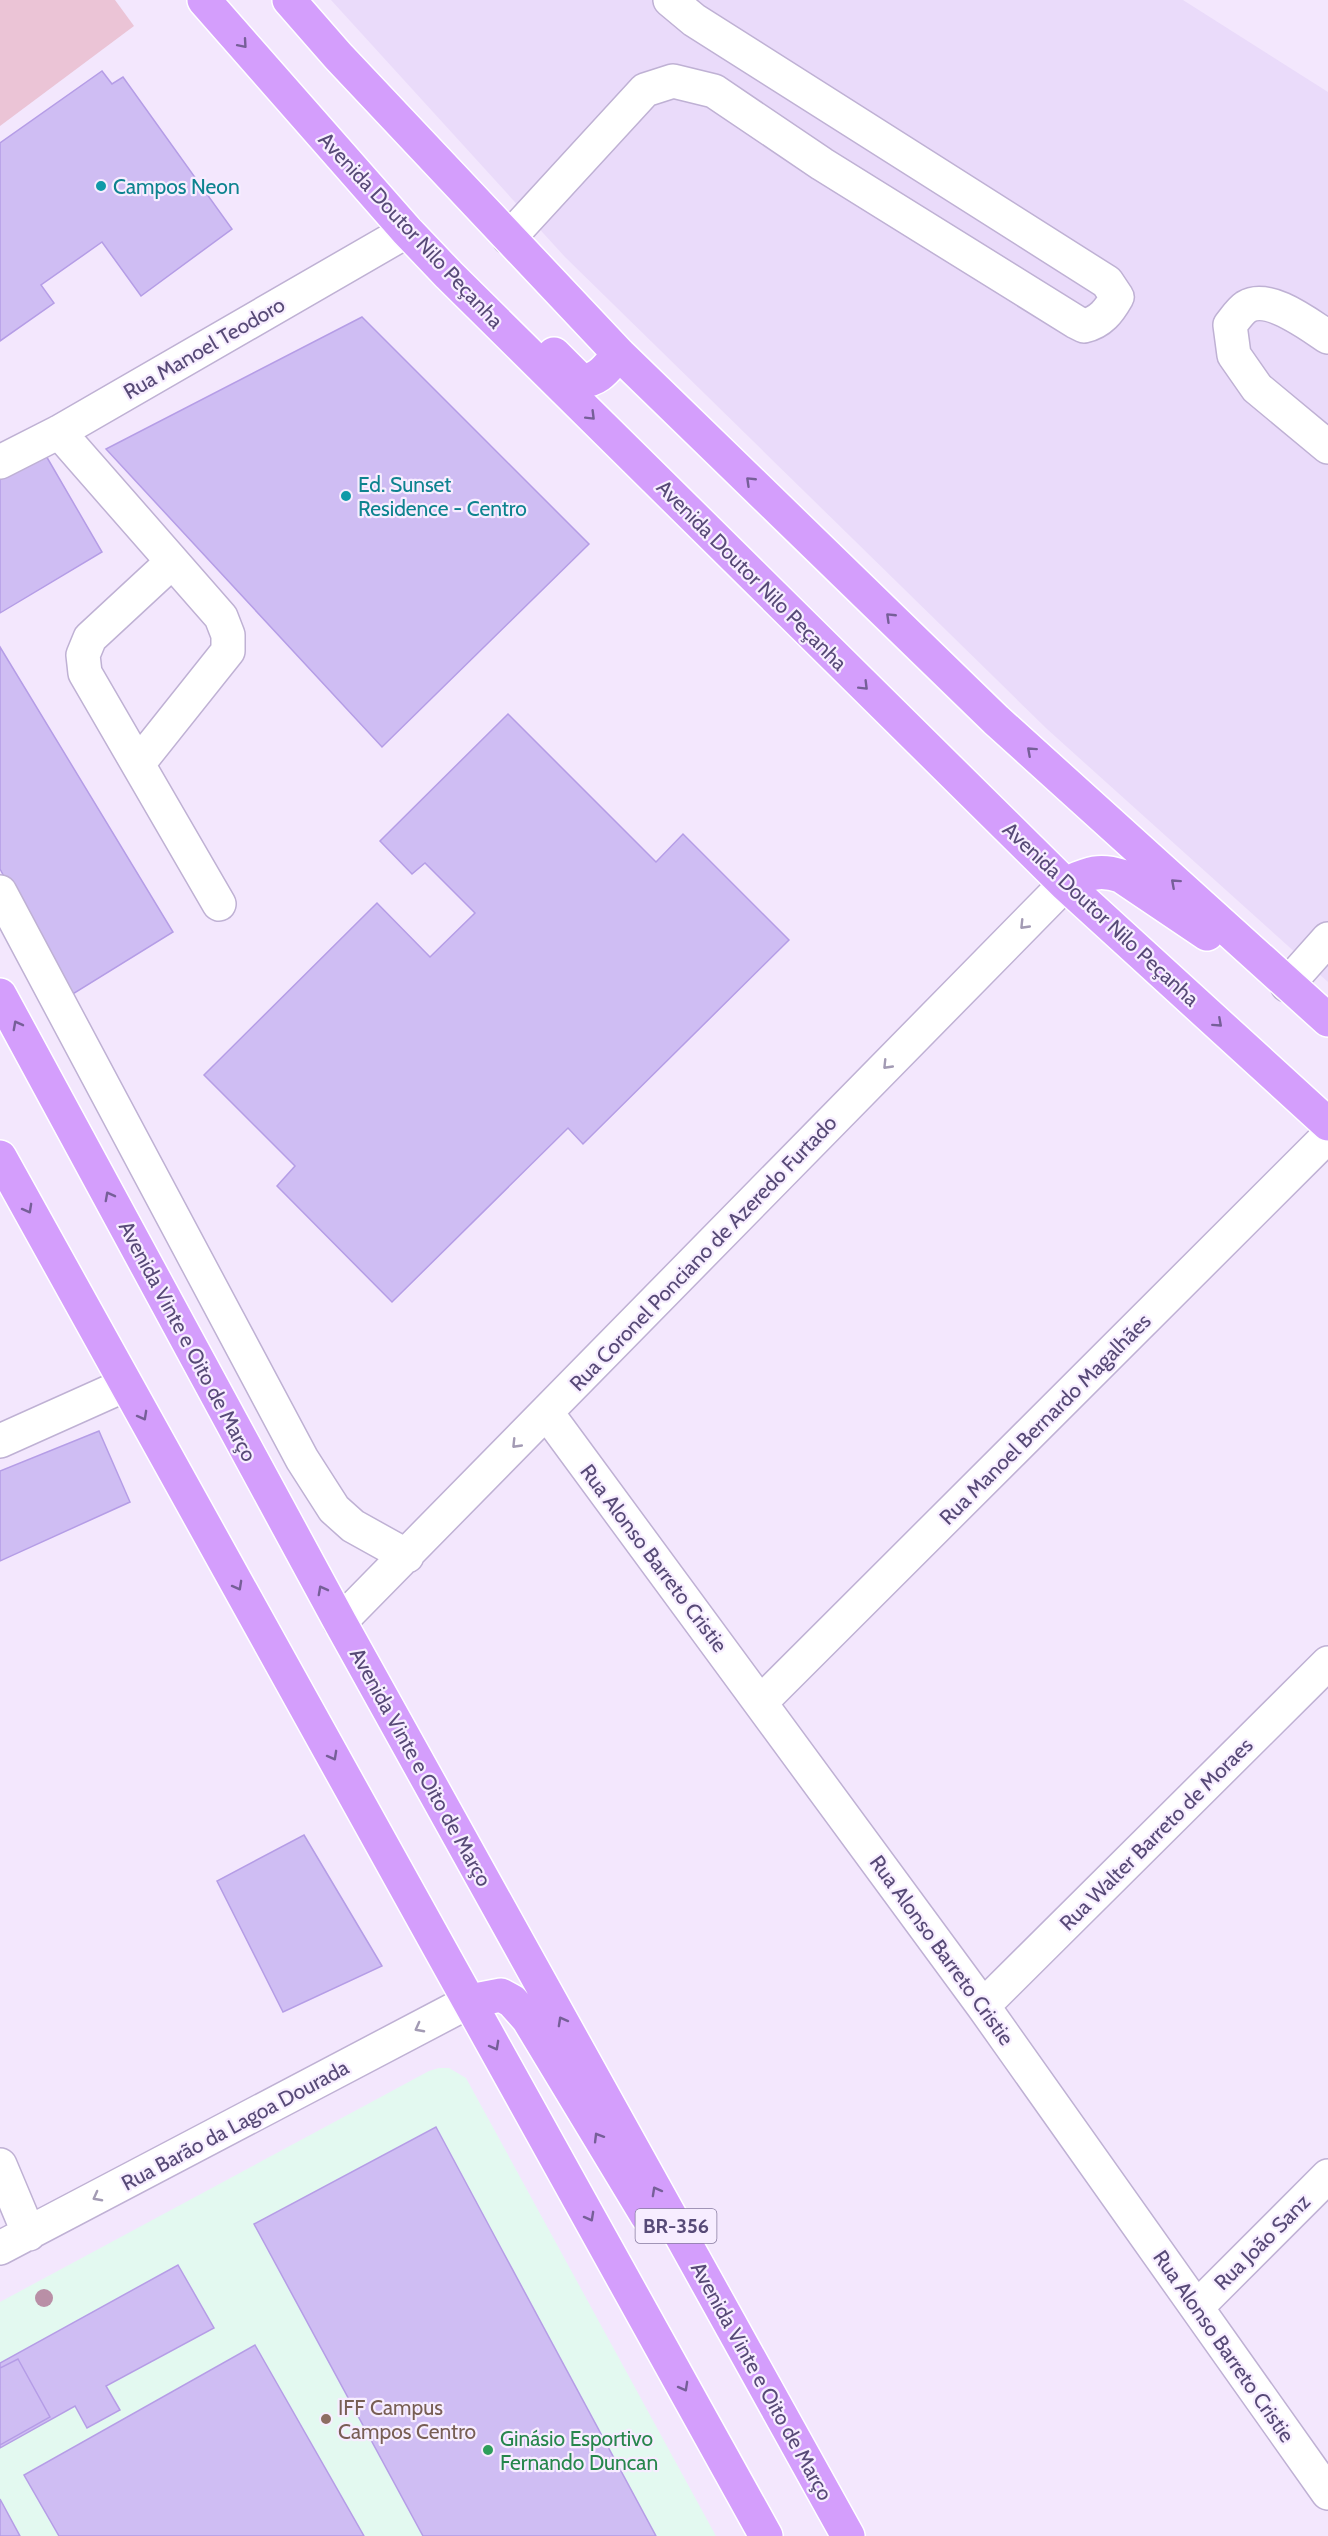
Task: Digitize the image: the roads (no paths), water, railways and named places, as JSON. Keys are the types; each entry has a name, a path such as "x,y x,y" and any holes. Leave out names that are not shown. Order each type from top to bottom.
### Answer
{"main road":[{"name":"Avenida Doutor Nilo Peçanha","path":"204,0 407,231 1065,884 1328,1124"},
{"path":"289,0 619,354 996,720 1328,1020"},
{"path":"407,231 478,277 580,380 594,380 619,354"},
{"path":"1065,884 1096,871 1121,876 1287,985"},
{"name":"Avenida Vinte e Oito de Março","path":"0,994 340,1622 848,2536"},
{"path":"0,1157 766,2536"},
{"path":"470,2001 501,1995 512,2001 528,2019 641,2210 708,2284"}],"street":[{"path":"509,238 645,90 673,81 714,91 822,164 1084,326 1094,324 1108,312 1117,297 1107,282 694,20 670,0"},
{"path":"822,164 845,117"},
{"name":"Rua Manoel Teodoro","path":"0,462 59,432 407,231"},
{"path":"1328,337 1286,310 1263,304 1246,307 1230,325 1233,355 1257,388 1328,447"},
{"path":"59,432 221,617 228,635 228,651 138,764"},
{"path":"172,562 90,638 83,656 85,673 219,904"},
{"name":"Rua Coronel Ponciano de Azeredo Furtado","path":"340,1622 1065,884"},
{"path":"0,892 302,1458 334,1509 353,1526 407,1556"},
{"path":"1287,985 1328,939"},
{"name":"Rua Manoel Bernardo Magalhães","path":"761,1702 1328,1136"},
{"path":"0,1441 125,1385"},
{"name":"Rua Alonso Barreto Cristie","path":"547,1413 983,2006 1328,2493"},
{"name":"Rua Walter Barreto de Moraes","path":"983,2006 1328,1663"},
{"name":"Rua Barão da Lagoa Dourada","path":"0,2248 470,2001"},
{"path":"0,2165 29,2234"},
{"name":"Rua João Sanz","path":"1197,2307 1328,2176"}],"place":[{"name":"Campos Neon","path":"101,186"},
{"name":"Ed. Sunset Residence - Centro","path":"346,496"},
{"name":"IFF Campus Campos Centro","path":"326,2419"},
{"name":"Ginásio Esportivo Fernando Duncan","path":"488,2450"}]}
